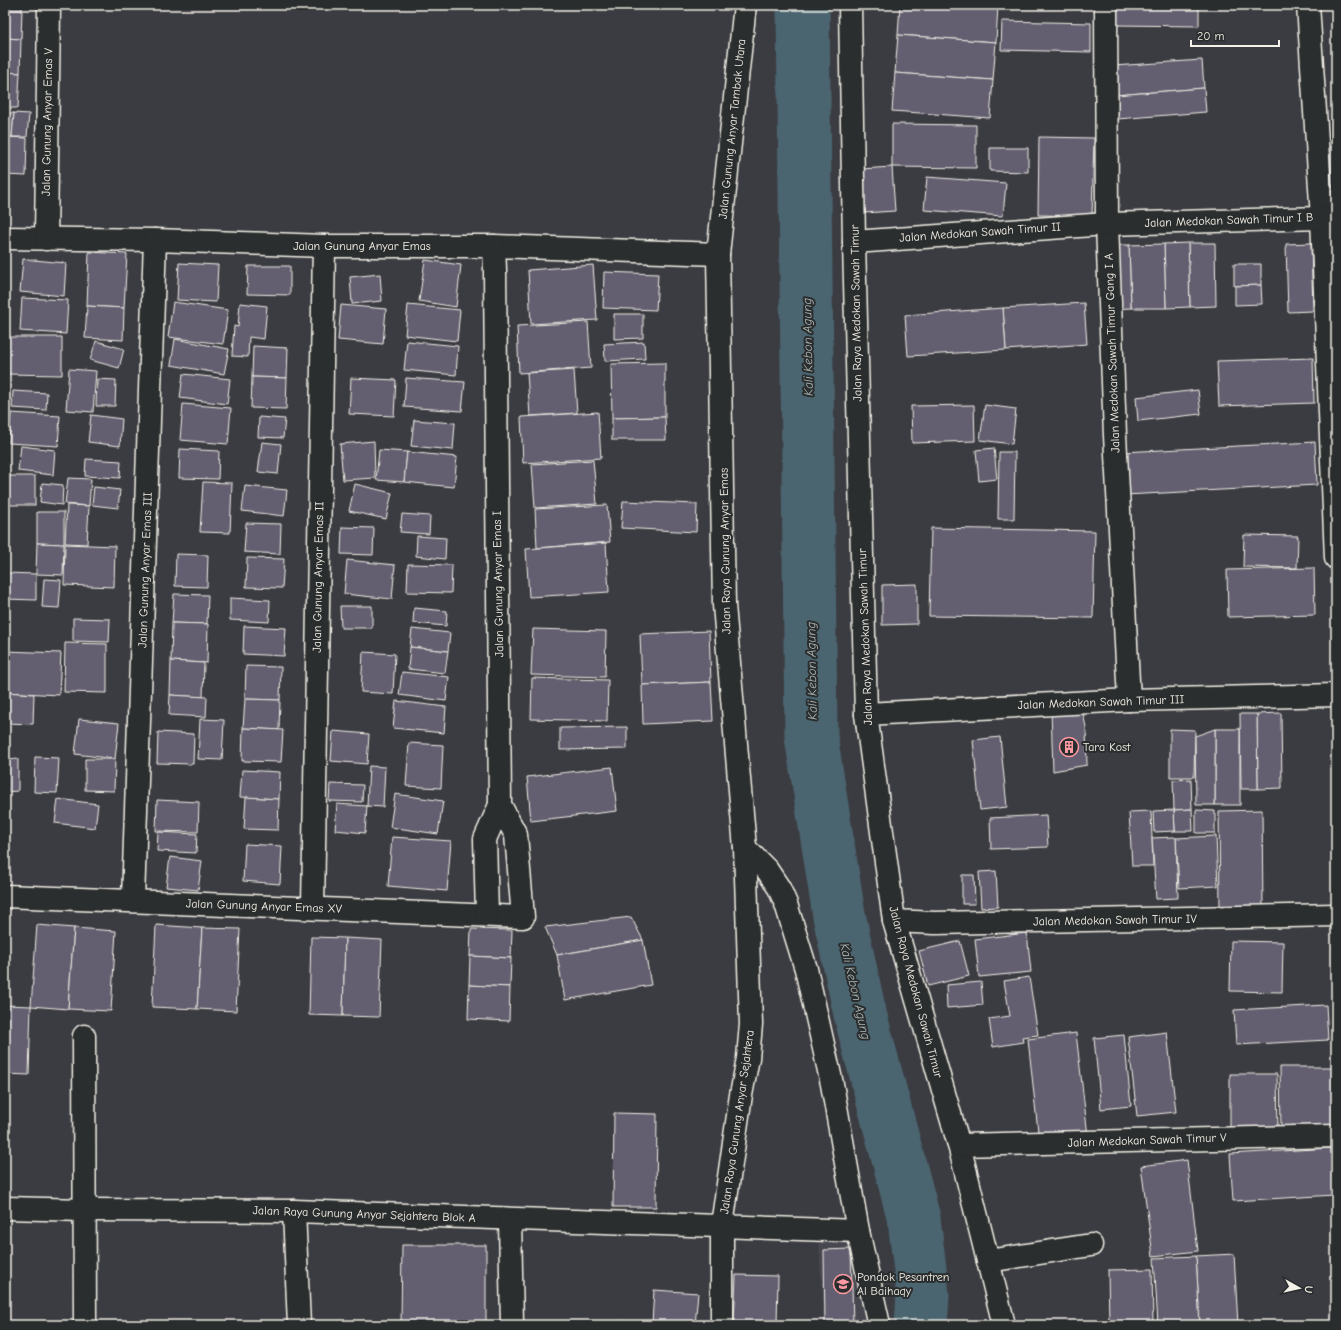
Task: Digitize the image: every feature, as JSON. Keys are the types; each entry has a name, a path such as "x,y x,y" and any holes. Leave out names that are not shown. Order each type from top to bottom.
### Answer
{"street":[{"name":"Jalan Gunung Anyar Emas V","path":"46,239 49,5"},
{"name":"Jalan Gunung Anyar Tambak Utara","path":"718,254 745,5"},
{"name":"Jalan Raya Medokan Sawah Timur","path":"850,5 854,242 866,714 894,921 959,1145 1004,1325"},
{"name":"Jalan Medokan Sawah Timur Gang I A","path":"1106,5 1107,224 1115,435 1129,700"},
{"path":"1308,5 1329,217"},
{"name":"Jalan Medokan Sawah Timur I B","path":"1107,224 1329,217 1336,558"},
{"name":"Jalan Medokan Sawah Timur II","path":"854,242 1107,224"},
{"name":"Jalan Gunung Anyar Emas","path":"5,238 156,240 324,246 494,246 718,254"},
{"name":"Jalan Gunung Anyar Emas III","path":"133,900 156,240"},
{"name":"Jalan Gunung Anyar Emas II","path":"313,908 324,246"},
{"name":"Jalan Gunung Anyar Emas I","path":"494,246 496,278 500,805 516,835 523,917"},
{"name":"Jalan Raya Gunung Anyar Emas","path":"718,254 724,605 745,848"},
{"name":"Jalan Medokan Sawah Timur III","path":"866,714 1129,700 1336,695"},
{"path":"487,915 485,839 500,805"},
{"path":"745,848 767,870 779,888 786,904 806,969 832,1084 858,1231 879,1325"},
{"name":"Jalan Raya Gunung Anyar Sejahtera","path":"722,1325 722,1225 748,1058 751,1024 745,848"},
{"name":"Jalan Gunung Anyar Emas XV","path":"5,896 523,917"},
{"name":"Jalan Medokan Sawah Timur IV","path":"894,921 920,923 983,923 1336,915"},
{"path":"84,1036 84,1325"},
{"name":"Jalan Medokan Sawah Timur V","path":"959,1145 1336,1136"},
{"name":"Jalan Raya Gunung Anyar Sejahtera Blok A","path":"5,1208 294,1211 510,1220 722,1225 858,1231"},
{"path":"294,1211 299,1325"},
{"path":"510,1220 512,1325"},
{"path":"988,1261 1091,1245"}],"shaded area":[{"name":"Pondok Pesantren Al Baihaqy","path":"858,1241 870,1325 824,1325 819,1243"}],"building":[{"path":"5,5 22,5 22,10 5,10"},
{"path":"900,5 998,5 996,42 898,35"},
{"path":"1117,5 1199,5 1199,26 1116,25"},
{"path":"5,10 22,10 21,39 5,38"},
{"path":"1002,21 1091,23 1091,52 1001,50"},
{"path":"898,35 996,42 993,80 895,73"},
{"path":"5,38 21,39 20,73 5,72"},
{"path":"1202,60 1204,88 1115,95 1113,66"},
{"path":"5,72 20,73 18,108 5,108"},
{"path":"895,73 993,80 990,118 892,111"},
{"path":"1204,88 1206,112 1117,119 1115,95"},
{"path":"5,113 14,113 12,137 5,137"},
{"path":"14,113 29,114 27,137 12,137"},
{"path":"892,124 976,125 976,168 892,167"},
{"path":"5,137 27,138 26,176 5,175"},
{"path":"1039,137 1094,138 1092,216 1038,215"},
{"path":"1336,146 1336,193 1333,193 1327,147"},
{"path":"990,148 1028,148 1028,172 990,171"},
{"path":"892,167 895,211 864,213 861,169"},
{"path":"927,177 1006,183 1003,216 924,210"},
{"path":"1188,243 1215,243 1216,306 1190,307"},
{"path":"1188,243 1190,307 1166,308 1164,244"},
{"path":"1311,243 1313,311 1288,312 1286,244"},
{"path":"1164,244 1166,308 1131,308 1129,245"},
{"path":"1112,245 1129,245 1131,308 1113,309"},
{"path":"89,252 127,254 124,308 87,306"},
{"path":"23,259 66,263 64,296 20,292"},
{"path":"425,260 461,265 456,307 419,301"},
{"path":"179,263 218,265 216,302 177,300"},
{"path":"1234,264 1261,264 1261,285 1234,286"},
{"path":"593,265 597,320 531,324 528,270"},
{"path":"248,266 290,266 290,295 247,294"},
{"path":"604,272 658,274 656,310 603,308"},
{"path":"380,274 382,301 352,304 350,277"},
{"path":"1261,285 1262,304 1235,305 1235,286"},
{"path":"22,298 68,300 66,334 20,331"},
{"path":"173,302 228,310 223,344 168,337"},
{"path":"240,303 267,306 264,339 249,337 248,357 232,356 234,326 238,327"},
{"path":"1084,303 1087,344 1006,350 1003,308"},
{"path":"341,305 386,309 383,344 338,340"},
{"path":"408,305 460,310 457,341 405,335"},
{"path":"87,306 124,308 123,340 85,338"},
{"path":"1003,308 1006,350 908,356 905,315"},
{"path":"614,314 643,314 643,338 614,339"},
{"path":"588,322 591,368 519,373 517,326"},
{"path":"5,337 62,337 62,375 5,374"},
{"path":"175,339 229,349 224,374 171,365"},
{"path":"96,341 124,349 119,368 90,360"},
{"path":"407,341 458,346 456,375 404,370"},
{"path":"644,342 645,359 605,361 604,344"},
{"path":"253,346 288,348 287,378 252,377"},
{"path":"1313,358 1314,403 1219,406 1217,361"},
{"path":"665,363 665,417 612,418 611,364"},
{"path":"69,369 96,371 93,412 66,410"},
{"path":"574,370 577,413 530,416 527,373"},
{"path":"183,374 230,379 227,404 180,398"},
{"path":"252,377 287,378 286,409 251,408"},
{"path":"351,378 396,380 394,416 349,414"},
{"path":"406,378 465,382 462,411 404,407"},
{"path":"97,379 116,380 115,406 96,406"},
{"path":"1198,390 1201,414 1138,421 1136,397"},
{"path":"13,391 47,393 46,410 12,408"},
{"path":"183,404 231,408 228,444 180,440"},
{"path":"974,405 975,441 912,443 911,406"},
{"path":"985,405 1016,409 1012,444 980,440"},
{"path":"598,412 601,458 523,463 521,417"},
{"path":"11,413 60,416 58,446 9,443"},
{"path":"91,415 122,419 120,446 88,442"},
{"path":"259,417 285,419 283,438 258,437"},
{"path":"665,417 666,440 612,440 612,418"},
{"path":"414,420 455,423 453,450 411,446"},
{"path":"374,441 375,478 343,480 340,444"},
{"path":"262,442 281,444 278,474 258,472"},
{"path":"1315,442 1317,485 1125,495 1123,452"},
{"path":"21,446 55,450 53,475 18,471"},
{"path":"994,448 997,479 979,481 976,450"},
{"path":"180,449 219,451 218,479 179,478"},
{"path":"379,450 407,452 404,482 376,480"},
{"path":"407,452 457,457 454,487 404,482"},
{"path":"999,452 1015,452 1014,519 998,519"},
{"path":"86,459 121,461 120,478 85,476"},
{"path":"593,460 597,504 535,508 532,464"},
{"path":"7,476 35,476 35,505 7,505"},
{"path":"68,478 91,479 89,506 65,504"},
{"path":"203,482 232,483 230,533 200,532"},
{"path":"42,483 63,485 62,505 40,502"},
{"path":"355,484 392,493 386,519 349,511"},
{"path":"245,486 287,490 284,516 242,511"},
{"path":"94,487 120,490 118,508 92,505"},
{"path":"623,501 697,504 696,532 621,528"},
{"path":"67,505 89,506 87,544 65,543"},
{"path":"607,505 610,542 537,548 535,509"},
{"path":"37,512 64,512 64,544 37,543"},
{"path":"402,514 430,516 429,534 400,532"},
{"path":"246,523 281,524 280,554 244,552"},
{"path":"342,527 374,528 373,555 341,554"},
{"path":"931,528 1095,531 1093,618 929,616"},
{"path":"1244,535 1298,536 1297,568 1243,567"},
{"path":"417,536 446,538 445,559 416,556"},
{"path":"37,543 64,544 63,575 36,574"},
{"path":"606,543 609,592 529,597 526,549"},
{"path":"65,544 115,546 114,587 64,585"},
{"path":"176,554 208,555 207,587 175,586"},
{"path":"247,558 284,559 282,588 246,587"},
{"path":"347,560 395,565 392,599 344,594"},
{"path":"408,564 452,565 451,593 407,592"},
{"path":"1314,568 1315,615 1228,617 1227,570"},
{"path":"5,573 36,574 36,600 5,599"},
{"path":"44,579 61,580 59,608 42,607"},
{"path":"917,584 917,624 882,625 882,585"},
{"path":"174,594 208,595 207,624 172,623"},
{"path":"230,598 270,600 269,622 230,620"},
{"path":"340,606 372,606 372,628 341,628"},
{"path":"414,608 447,611 446,626 413,623"},
{"path":"73,618 110,619 109,642 73,641"},
{"path":"172,623 208,624 207,663 171,661"},
{"path":"244,626 286,628 284,656 243,654"},
{"path":"412,629 450,633 448,651 410,647"},
{"path":"533,629 606,631 605,677 531,675"},
{"path":"709,631 711,682 642,685 640,634"},
{"path":"65,643 107,644 107,693 64,692"},
{"path":"410,647 448,651 445,673 408,669"},
{"path":"5,651 61,653 59,695 5,692"},
{"path":"363,652 395,654 393,694 361,692"},
{"path":"171,661 204,663 203,697 170,695"},
{"path":"246,666 281,667 280,700 245,699"},
{"path":"402,672 449,677 446,701 399,695"},
{"path":"532,678 608,680 607,721 531,719"},
{"path":"711,682 713,721 643,724 642,685"},
{"path":"5,692 34,694 33,724 5,723"},
{"path":"170,695 207,697 206,717 169,715"},
{"path":"245,699 280,700 279,730 243,728"},
{"path":"396,701 446,707 444,733 393,728"},
{"name":"Tara Kost","path":"1082,709 1086,727 1087,765 1053,771 1051,710"},
{"path":"1281,713 1282,788 1258,789 1257,714"},
{"path":"1240,714 1257,714 1258,789 1241,789"},
{"path":"79,719 119,723 115,759 75,754"},
{"path":"200,719 224,720 222,760 198,759"},
{"path":"627,727 627,749 560,750 560,728"},
{"path":"243,728 283,730 281,762 242,761"},
{"path":"1170,729 1195,730 1194,777 1170,777"},
{"path":"1215,729 1240,729 1240,805 1215,805"},
{"path":"1215,729 1215,805 1196,805 1195,736"},
{"path":"333,731 369,734 367,764 331,761"},
{"path":"158,732 194,734 193,764 157,763"},
{"path":"1000,737 1007,807 980,810 973,740"},
{"path":"409,743 443,745 441,788 406,786"},
{"path":"35,757 59,758 57,793 34,792"},
{"path":"18,759 18,791 5,792 5,760"},
{"path":"85,759 115,759 114,791 85,790"},
{"path":"369,766 385,767 383,807 367,806"},
{"path":"612,767 617,811 531,821 527,777"},
{"path":"242,770 280,772 279,799 240,797"},
{"path":"1191,779 1192,809 1174,810 1173,780"},
{"path":"330,784 363,785 362,802 329,801"},
{"path":"395,794 443,801 438,834 390,827"},
{"path":"246,797 279,799 278,830 244,829"},
{"path":"58,799 98,804 95,828 55,823"},
{"path":"157,800 199,802 198,832 156,831"},
{"path":"337,804 367,806 365,833 335,830"},
{"path":"1192,809 1193,831 1175,831 1174,810"},
{"path":"1174,810 1175,831 1154,832 1153,811"},
{"path":"1196,810 1215,811 1215,833 1196,833"},
{"path":"1262,810 1263,909 1220,909 1219,811"},
{"path":"1151,811 1153,866 1132,866 1129,812"},
{"path":"1046,815 1048,847 991,849 990,818"},
{"path":"158,832 197,834 196,853 157,851"},
{"path":"1216,836 1218,886 1179,888 1176,838"},
{"path":"392,837 451,841 447,891 388,886"},
{"path":"1152,838 1176,838 1178,898 1156,899"},
{"path":"245,844 282,846 280,884 243,881"},
{"path":"170,857 202,861 198,890 166,887"},
{"path":"996,871 998,907 981,908 979,872"},
{"path":"962,875 974,875 975,904 962,904"},
{"path":"631,917 643,940 557,955 545,927"},
{"path":"37,925 74,928 68,1009 31,1006"},
{"path":"156,925 202,928 197,1009 152,1007"},
{"path":"74,928 116,931 111,1011 68,1009"},
{"path":"202,928 240,929 236,1011 197,1009"},
{"path":"471,929 512,930 511,958 470,956"},
{"path":"1027,933 1031,972 979,977 975,939"},
{"path":"311,937 345,938 343,1016 309,1015"},
{"path":"345,938 382,940 379,1017 343,1016"},
{"path":"643,940 651,985 565,1000 557,955"},
{"path":"960,941 969,976 928,986 919,951"},
{"path":"1231,941 1283,942 1282,992 1230,991"},
{"path":"470,956 511,958 510,987 469,985"},
{"path":"1029,977 1038,1035 1022,1037 1023,1042 993,1047 989,1019 1010,1016 1004,981"},
{"path":"981,982 983,1005 947,1008 946,985"},
{"path":"469,985 510,987 509,1021 468,1019"},
{"path":"5,1005 31,1006 29,1075 5,1074"},
{"path":"1326,1005 1328,1040 1236,1045 1234,1010"},
{"path":"1167,1032 1176,1112 1137,1116 1128,1037"},
{"path":"1076,1033 1088,1136 1039,1141 1028,1039"},
{"path":"1124,1035 1131,1106 1101,1109 1094,1038"},
{"path":"1280,1067 1335,1067 1335,1128 1281,1129"},
{"path":"1230,1074 1277,1074 1278,1132 1230,1132"},
{"path":"614,1113 657,1114 656,1207 613,1207"},
{"path":"1332,1148 1335,1195 1233,1201 1230,1154"},
{"path":"1187,1160 1198,1251 1153,1256 1141,1166"},
{"path":"402,1245 486,1245 486,1325 401,1325"},
{"path":"851,1249 853,1325 825,1325 824,1250"},
{"path":"1234,1254 1238,1325 1200,1325 1196,1256"},
{"path":"1196,1256 1200,1325 1158,1325 1154,1258"},
{"path":"1152,1269 1153,1325 1109,1325 1108,1270"},
{"path":"736,1275 778,1276 777,1325 734,1325"},
{"path":"654,1290 698,1293 695,1325 652,1323"},
{"path":"622,1321 651,1325 621,1325"}],"waterway":[{"name":"Kali Kebon Agung","path":"803,5 811,736 839,915 860,1014 914,1219 923,1295 921,1325"}],"place":[{"name":"Tara Kost","path":"1069,747"},
{"name":"Pondok Pesantren Al Baihaqy","path":"843,1284"}]}
